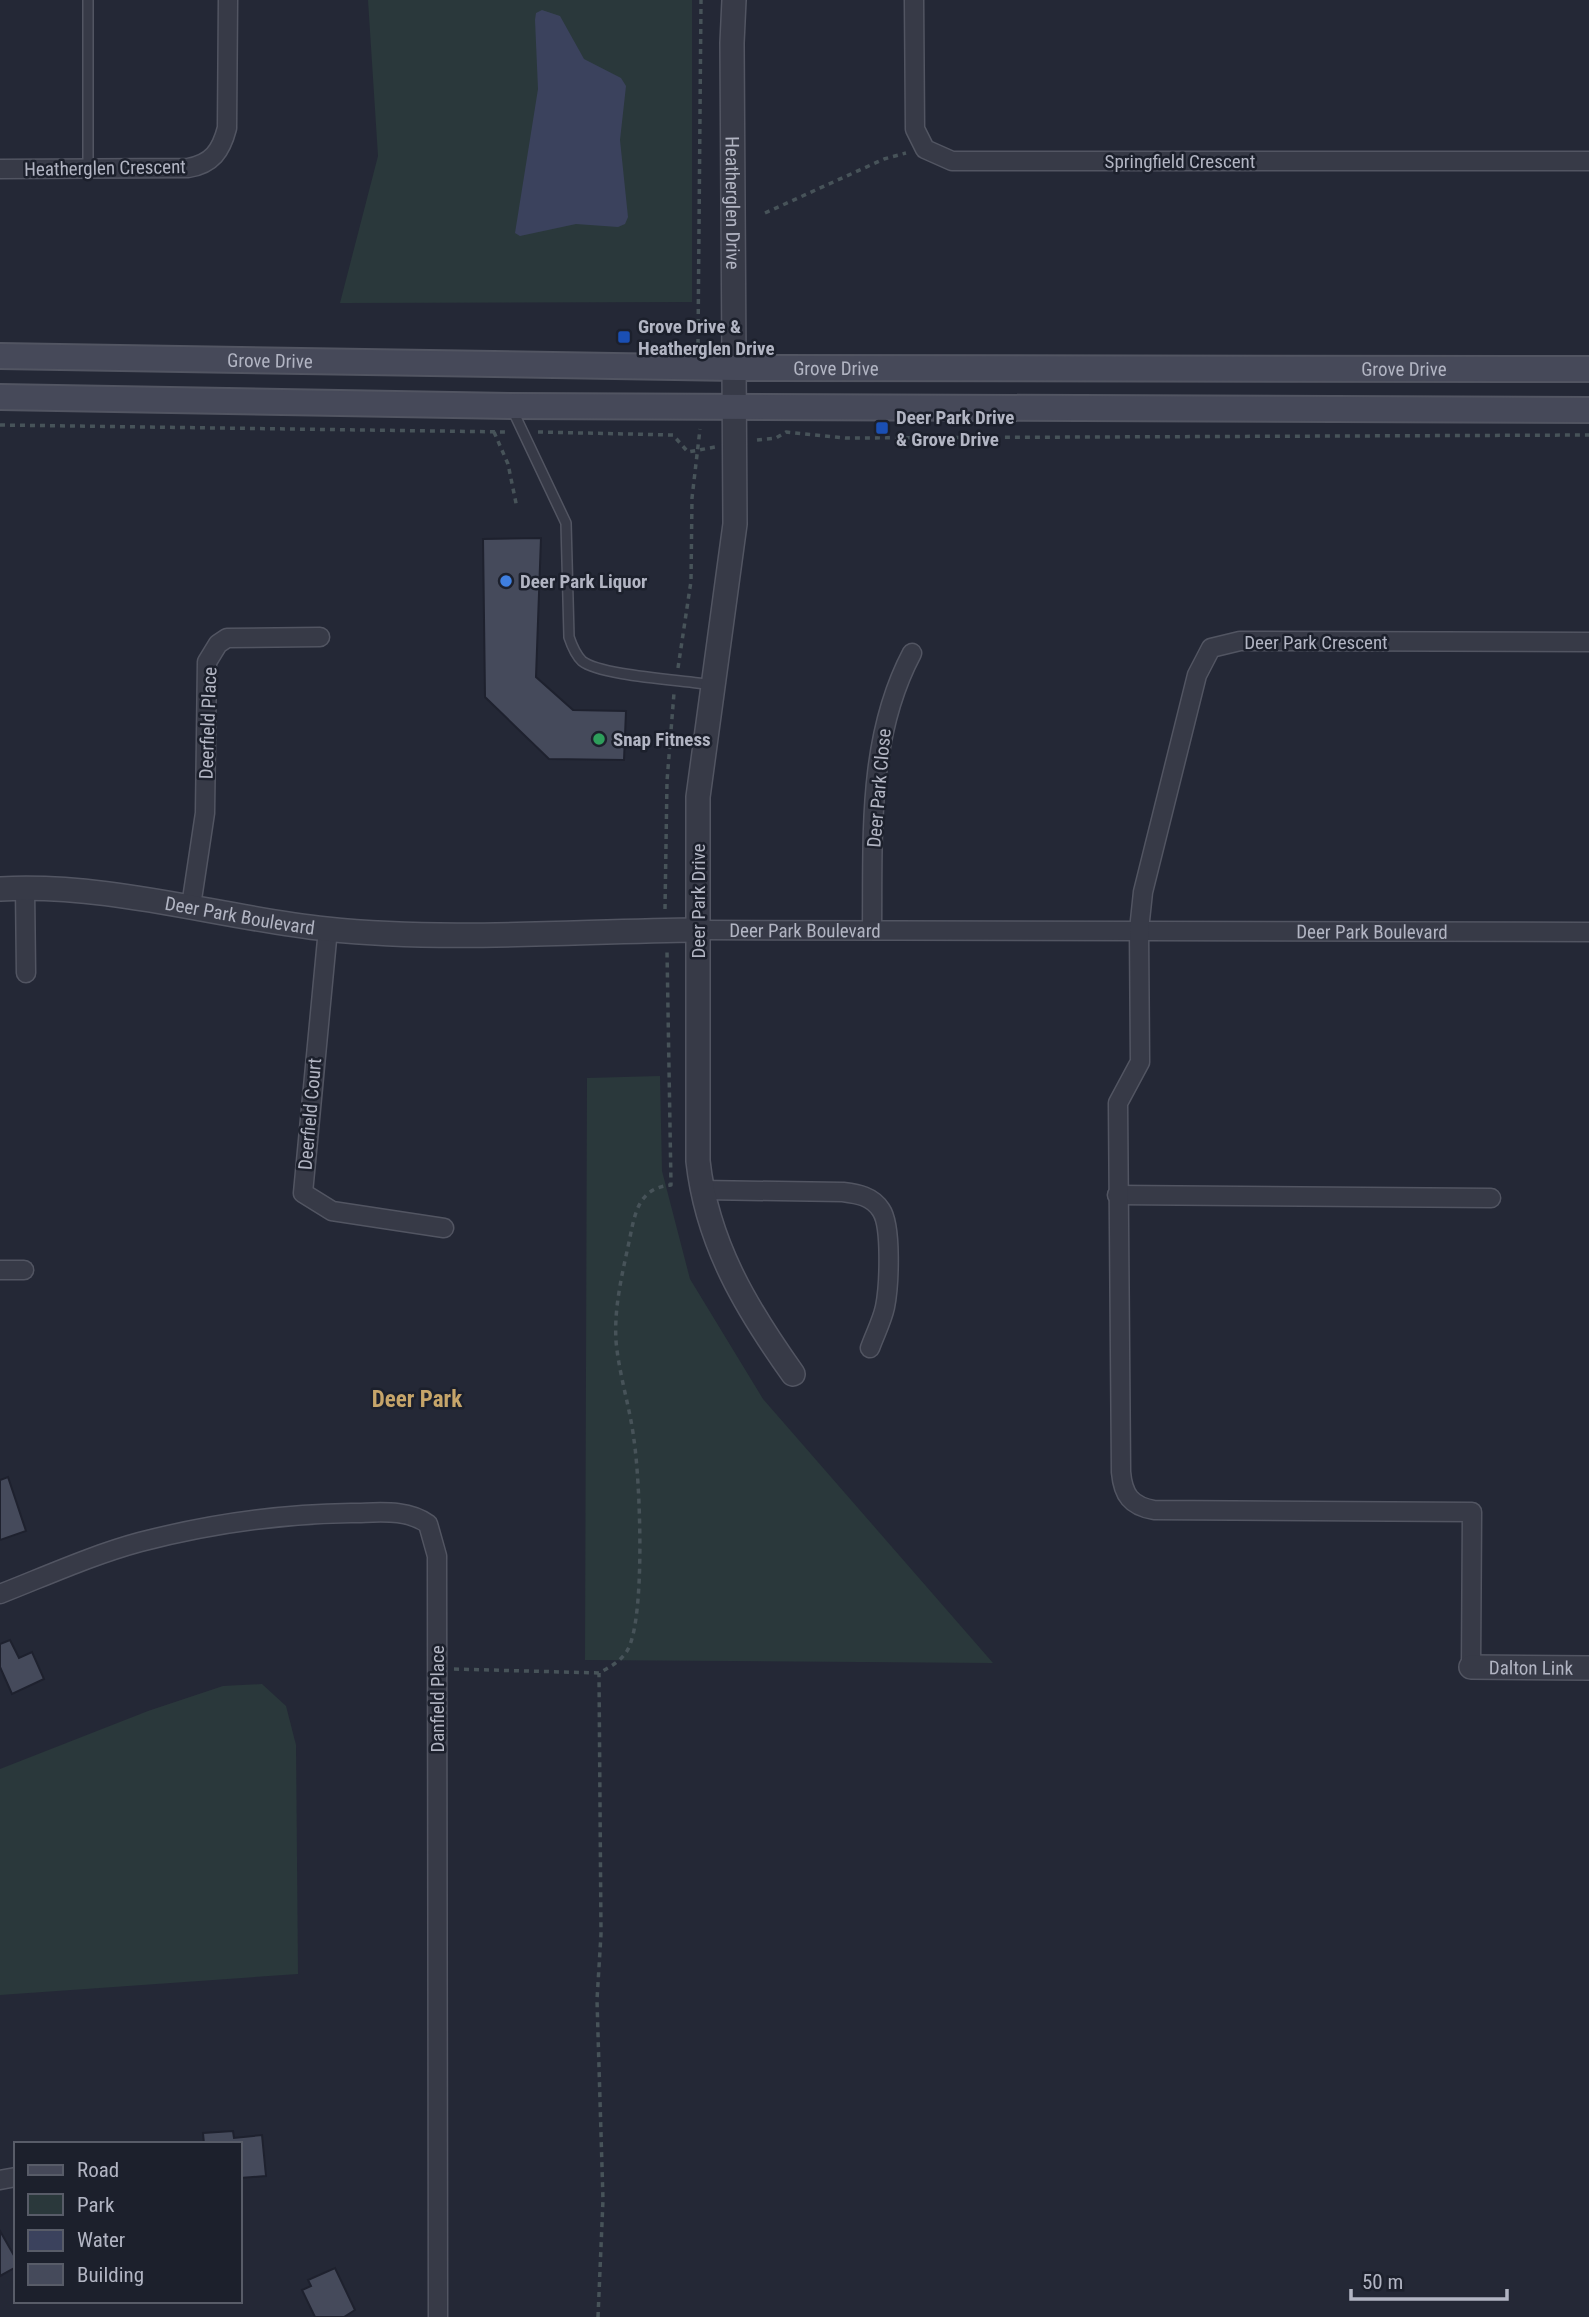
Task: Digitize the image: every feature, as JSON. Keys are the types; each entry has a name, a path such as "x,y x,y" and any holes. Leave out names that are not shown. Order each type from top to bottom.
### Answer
{"main road":[{"name":"Grove Drive","path":"0,356 699,368 1589,369"},
{"name":"Grove Drive","path":"0,397 511,406 1589,410"}],"street":[{"name":"Heatherglen Crescent","path":"0,169 188,168 207,163 215,156 227,128 228,0"},
{"name":"Heatherglen Drive","path":"734,0 732,43 736,407"},
{"path":"915,0 914,120 925,149"},
{"name":"Springfield Crescent","path":"925,149 952,161 1589,161"},
{"name":"Deer Park Drive","path":"736,407 735,524 698,797 698,1161 713,1233 733,1281 793,1374"},
{"name":"Deerfield Place","path":"191,906 205,813 207,662 218,644 227,638 320,637"},
{"name":"Deer Park Crescent","path":"1139,930 1146,876 1194,688 1203,659 1211,648 1240,641 1589,642"},
{"name":"Deer Park Close","path":"872,929 873,826 879,749 889,702 912,653"},
{"path":"25,888 26,972"},
{"name":"Deer Park Boulevard","path":"0,889 79,890 328,929 409,934 872,929 1589,932"},
{"name":"Deerfield Court","path":"328,929 303,1193 332,1211 444,1228"},
{"path":"1139,930 1140,1062 1118,1103 1122,1488 1129,1500 1139,1508 1154,1510 1472,1512 1471,1667"},
{"path":"702,1190 843,1192 862,1194 873,1201 881,1210 887,1229 886,1296 885,1310 870,1348"},
{"path":"1117,1195 1491,1198"},
{"path":"0,1270 24,1270"},
{"name":"Danfield Place","path":"0,1594 112,1551 197,1529 290,1516 392,1513 410,1515 428,1524 436,1544 438,2317"},
{"name":"Dalton Link","path":"1471,1667 1589,1668"}],"lane":[{"path":"88,0 88,168"},
{"path":"511,406 566,523 569,637 573,650 582,660 602,670 712,685"}],"path":[{"path":"699,368 701,0"},
{"path":"765,213 884,159 925,149"},
{"path":"436,1669 599,1673 617,1664 628,1650 638,1602 635,1441 619,1362 616,1318 632,1227 640,1199 657,1186 671,1185 663,889 668,855 667,781 676,679 691,581 692,498 696,452 700,440 699,407"},
{"path":"0,425 673,435 688,452 736,442 776,438 786,432 846,438 1589,435"},
{"path":"494,432 508,464 517,508"},
{"path":"598,2317 603,2200 597,2028 601,1934 599,1673"}],"green space":[{"path":"368,0 692,0 692,302 340,303 378,156"},
{"path":"660,1076 662,1171 690,1279 763,1399 993,1663 585,1660 587,1078"},
{"path":"262,1684 286,1706 296,1745 298,1974 0,1995 0,1769 148,1711 223,1686"}],"water":[{"path":"542,10 560,16 584,59 621,78 626,86 620,140 628,217 625,224 618,227 576,224 520,236 515,233 538,89 535,20 536,13"}],"building":[{"path":"541,538 536,677 573,710 626,711 624,760 549,759 485,697 483,539"},
{"path":"8,1477 26,1531 0,1540 0,1480"},
{"path":"10,1640 19,1658 32,1652 44,1679 12,1694 0,1667 0,1644"},
{"path":"233,2131 234,2138 262,2135 266,2176 242,2178 242,2142 204,2142 203,2133"},
{"path":"0,2231 14,2256 14,2268 0,2276"},
{"path":"335,2268 355,2310 344,2317 315,2317 302,2290 311,2286 308,2280"}],"place":[{"name":"Grove Drive & Heatherglen Drive","path":"624,337"},
{"name":"Deer Park Drive & Grove Drive","path":"882,428"},
{"name":"Deer Park Liquor","path":"506,581"},
{"name":"Snap Fitness","path":"599,739"}],"district":[{"name":"Deer Park","path":"417,1399"}]}
